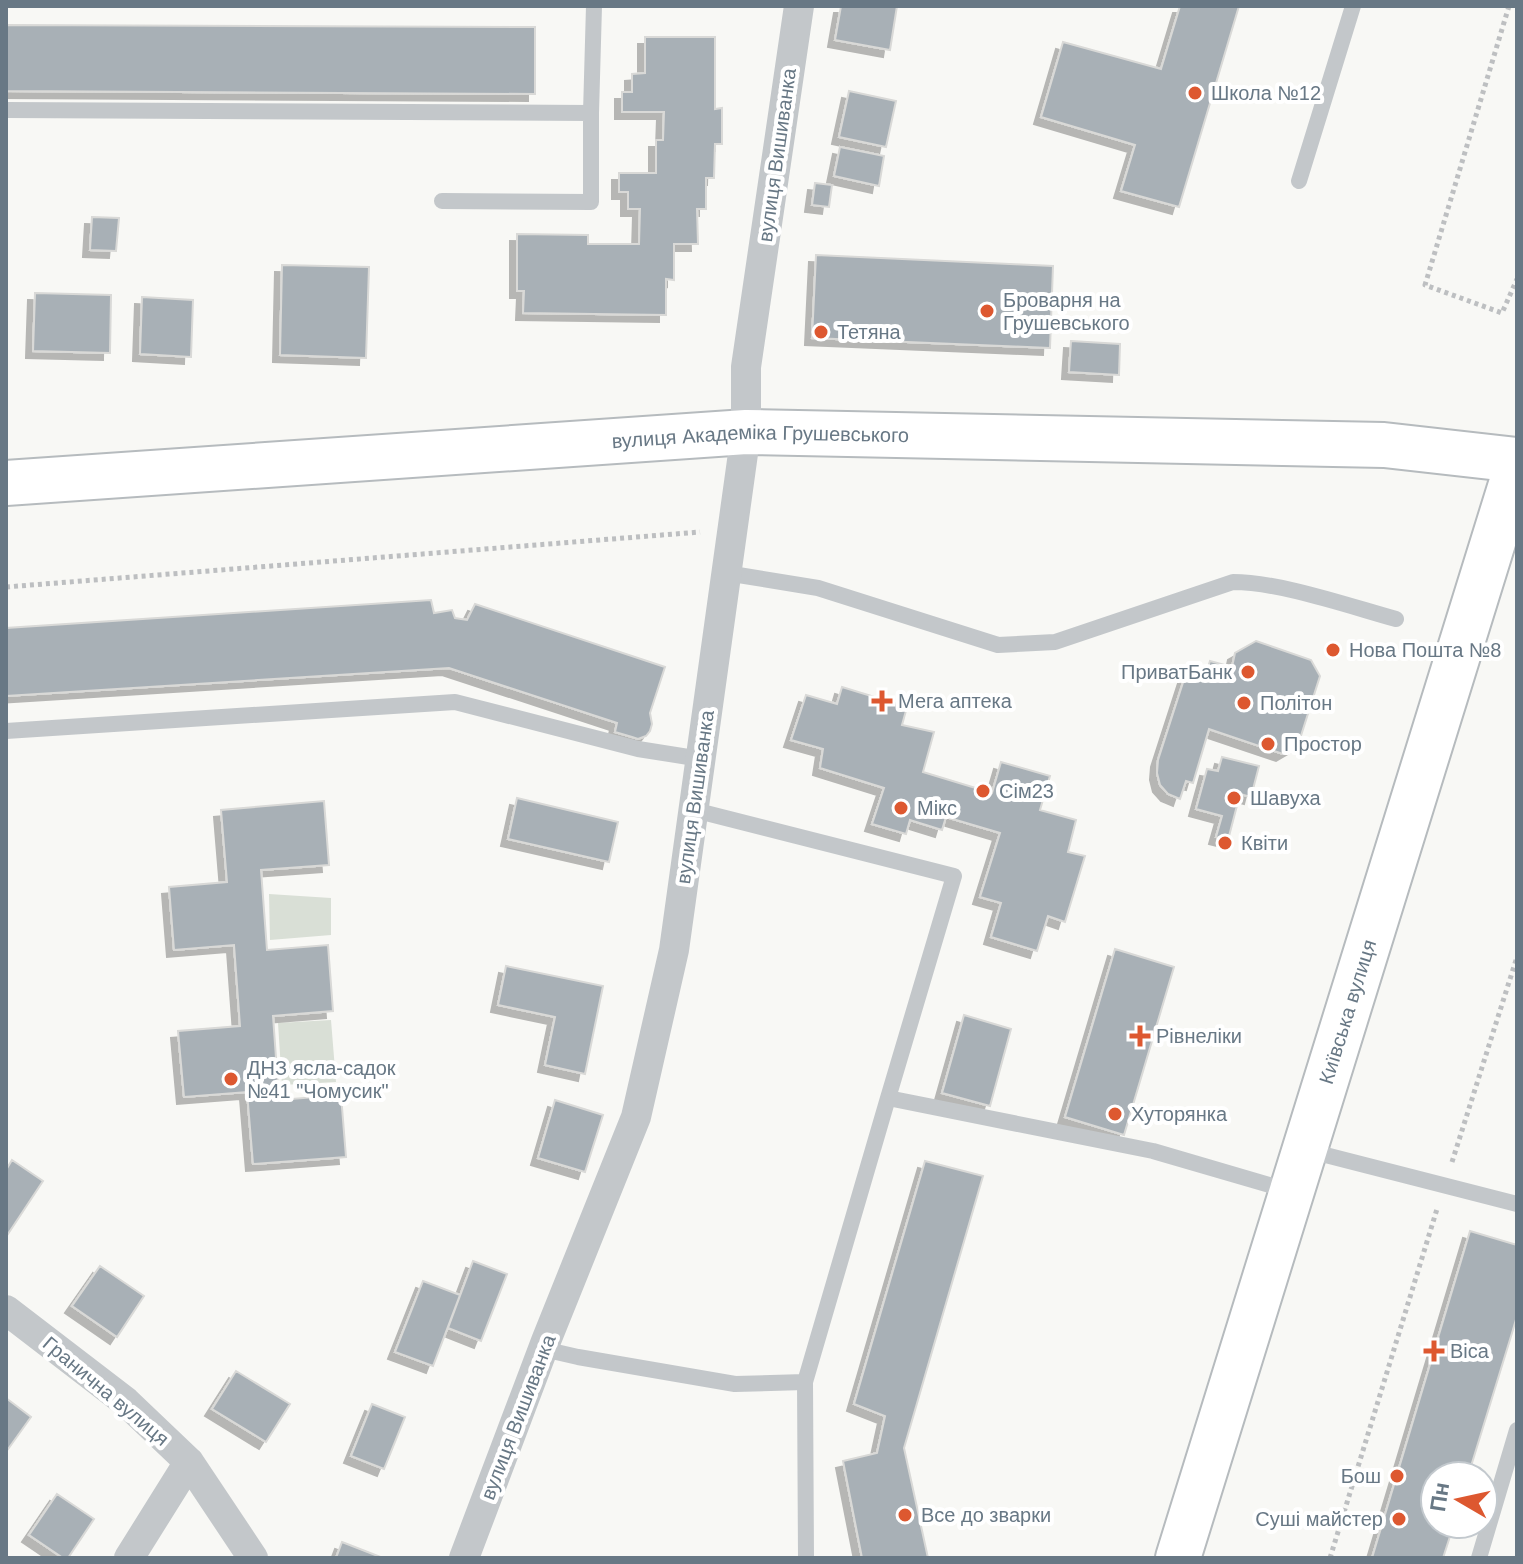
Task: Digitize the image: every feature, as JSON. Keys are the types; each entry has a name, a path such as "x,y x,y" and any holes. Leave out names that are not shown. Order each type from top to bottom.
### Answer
{"main road":[{"name":"вулиця Академіка Грушевського","path":"6,483 746,432 1384,445 1517,462"},
{"name":"Київська вулиця","path":"1178,1558 1517,462"}],"street":[{"name":"вулиця Вишиванка","path":"464,1558 636,1117 674,950 746,432 746,367 799,6"},
{"name":"Гранична вулиця","path":"6,1310 126,1402 189,1462 253,1558"},
{"path":"129,1558 189,1462"}],"lane":[{"path":"442,201 591,202 594,6"},
{"path":"1299,181 1353,6"},
{"path":"6,110 591,113"},
{"path":"726,573 818,588 998,645 1055,642 1233,582 1249,582 1396,619"},
{"path":"6,731 455,702 638,749 701,759"},
{"path":"694,810 954,876 805,1382 806,1558"},
{"path":"888,1098 1153,1151 1291,1191"},
{"path":"1305,1149 1517,1204"},
{"path":"543,1349 735,1384 805,1382"},
{"path":"1479,1558 1517,1430"}],"path":[{"path":"1509,6 1425,285 1502,313 1517,279"},
{"path":"6,587 733,529"},
{"path":"1330,1558 1517,957"}],"shaded area":[{"path":"269,894 331,898 331,935 270,940"},
{"path":"331,1020 336,1082 282,1085 278,1023"}],"building":[{"path":"841,6 897,6 890,50 835,40"},
{"path":"1180,6 1239,6 1179,207 1121,191 1135,145 1041,117 1063,42 1161,69"},
{"path":"6,25 535,27 535,94 6,91"},
{"path":"645,37 715,37 715,109 722,108 722,144 715,144 714,178 706,178 706,209 697,209 698,244 674,244 674,280 666,279 666,315 523,313 524,291 517,291 517,234 588,235 588,244 639,244 640,209 628,209 628,192 619,192 619,173 656,173 656,140 663,140 664,112 622,112 622,92 632,92 632,74 645,73"},
{"path":"849,91 896,101 886,147 839,137"},
{"path":"840,147 884,156 879,186 834,176"},
{"path":"815,183 832,185 829,207 812,205"},
{"path":"92,217 119,218 116,251 90,250"},
{"path":"816,255 1053,266 1050,348 812,338"},
{"path":"282,265 369,267 366,358 280,355"},
{"path":"35,293 111,295 110,353 33,351"},
{"path":"142,297 193,300 191,357 140,354"},
{"path":"1071,341 1120,344 1119,375 1069,372"},
{"path":"431,600 434,613 452,610 455,618 467,620 475,604 665,667 650,713 650,731 638,739 615,732 617,723 449,668 6,696 6,628"},
{"name":"Політон","path":"1256,641 1311,660 1320,676 1298,745 1283,754 1209,729 1193,783 1186,781 1180,799 1168,794 1160,785 1158,760 1189,664 1207,670 1210,661 1232,667 1235,653"},
{"path":"842,687 907,707 902,725 934,732 923,772 992,793 1001,762 1050,776 1040,810 1076,820 1068,852 1085,856 1065,922 1048,916 1037,951 991,937 1001,903 980,897 1000,833 946,817 942,830 910,820 906,834 872,824 884,788 820,768 823,749 791,740 806,695 837,704"},
{"path":"1222,757 1259,766 1251,797 1240,794 1228,840 1216,837 1222,816 1196,809 1207,769 1218,771"},
{"path":"517,798 618,822 609,862 508,839"},
{"path":"324,801 329,865 261,870 267,950 328,945 333,1011 273,1016 279,1100 341,1095 346,1157 253,1164 247,1092 184,1097 178,1031 240,1026 234,945 174,950 169,887 227,882 221,810"},
{"path":"1115,949 1174,967 1124,1135 1065,1117"},
{"path":"506,966 603,986 585,1074 545,1065 555,1017 498,1005"},
{"path":"964,1015 1011,1029 990,1106 942,1093"},
{"path":"555,1100 603,1115 585,1172 538,1158"},
{"path":"12,1160 43,1181 6,1237 6,1170"},
{"path":"925,1161 983,1176 904,1448 928,1558 862,1558 843,1461 877,1453 885,1416 854,1404"},
{"path":"1470,1231 1517,1245 1517,1316 1473,1460 1419,1460 1419,1540 1449,1540 1443,1558 1372,1558"},
{"path":"473,1261 507,1274 481,1341 448,1328"},
{"path":"100,1266 144,1296 117,1337 72,1306"},
{"path":"423,1281 460,1295 433,1366 395,1352"},
{"path":"236,1371 290,1404 266,1442 212,1409"},
{"path":"6,1398 31,1417 6,1452"},
{"path":"372,1404 405,1417 384,1469 351,1456"},
{"path":"57,1494 94,1519 68,1558 63,1558 29,1535"},
{"path":"342,1542 383,1558 336,1558"}],"place":[{"name":"Школа №12","path":"1195,93"},
{"name":"Броварня на Грушевського","path":"987,311"},
{"name":"Тетяна","path":"821,332"},
{"name":"Нова Пошта №8","path":"1333,650"},
{"name":"ПриватБанк","path":"1248,672"},
{"name":"Мега аптека","path":"882,701"},
{"name":"Політон","path":"1244,703"},
{"name":"Простор","path":"1268,744"},
{"name":"Сім23","path":"983,791"},
{"name":"Шавуха","path":"1234,798"},
{"name":"Мікс","path":"901,808"},
{"name":"Квіти","path":"1225,843"},
{"name":"Рівнеліки","path":"1140,1036"},
{"name":"ДНЗ ясла-садок №41 \"Чомусик\"","path":"231,1079"},
{"name":"Хуторянка","path":"1115,1114"},
{"name":"Віса","path":"1434,1351"},
{"name":"Бош","path":"1397,1476"},
{"name":"Все до зварки","path":"905,1515"},
{"name":"Суші майстер","path":"1399,1519"}]}
